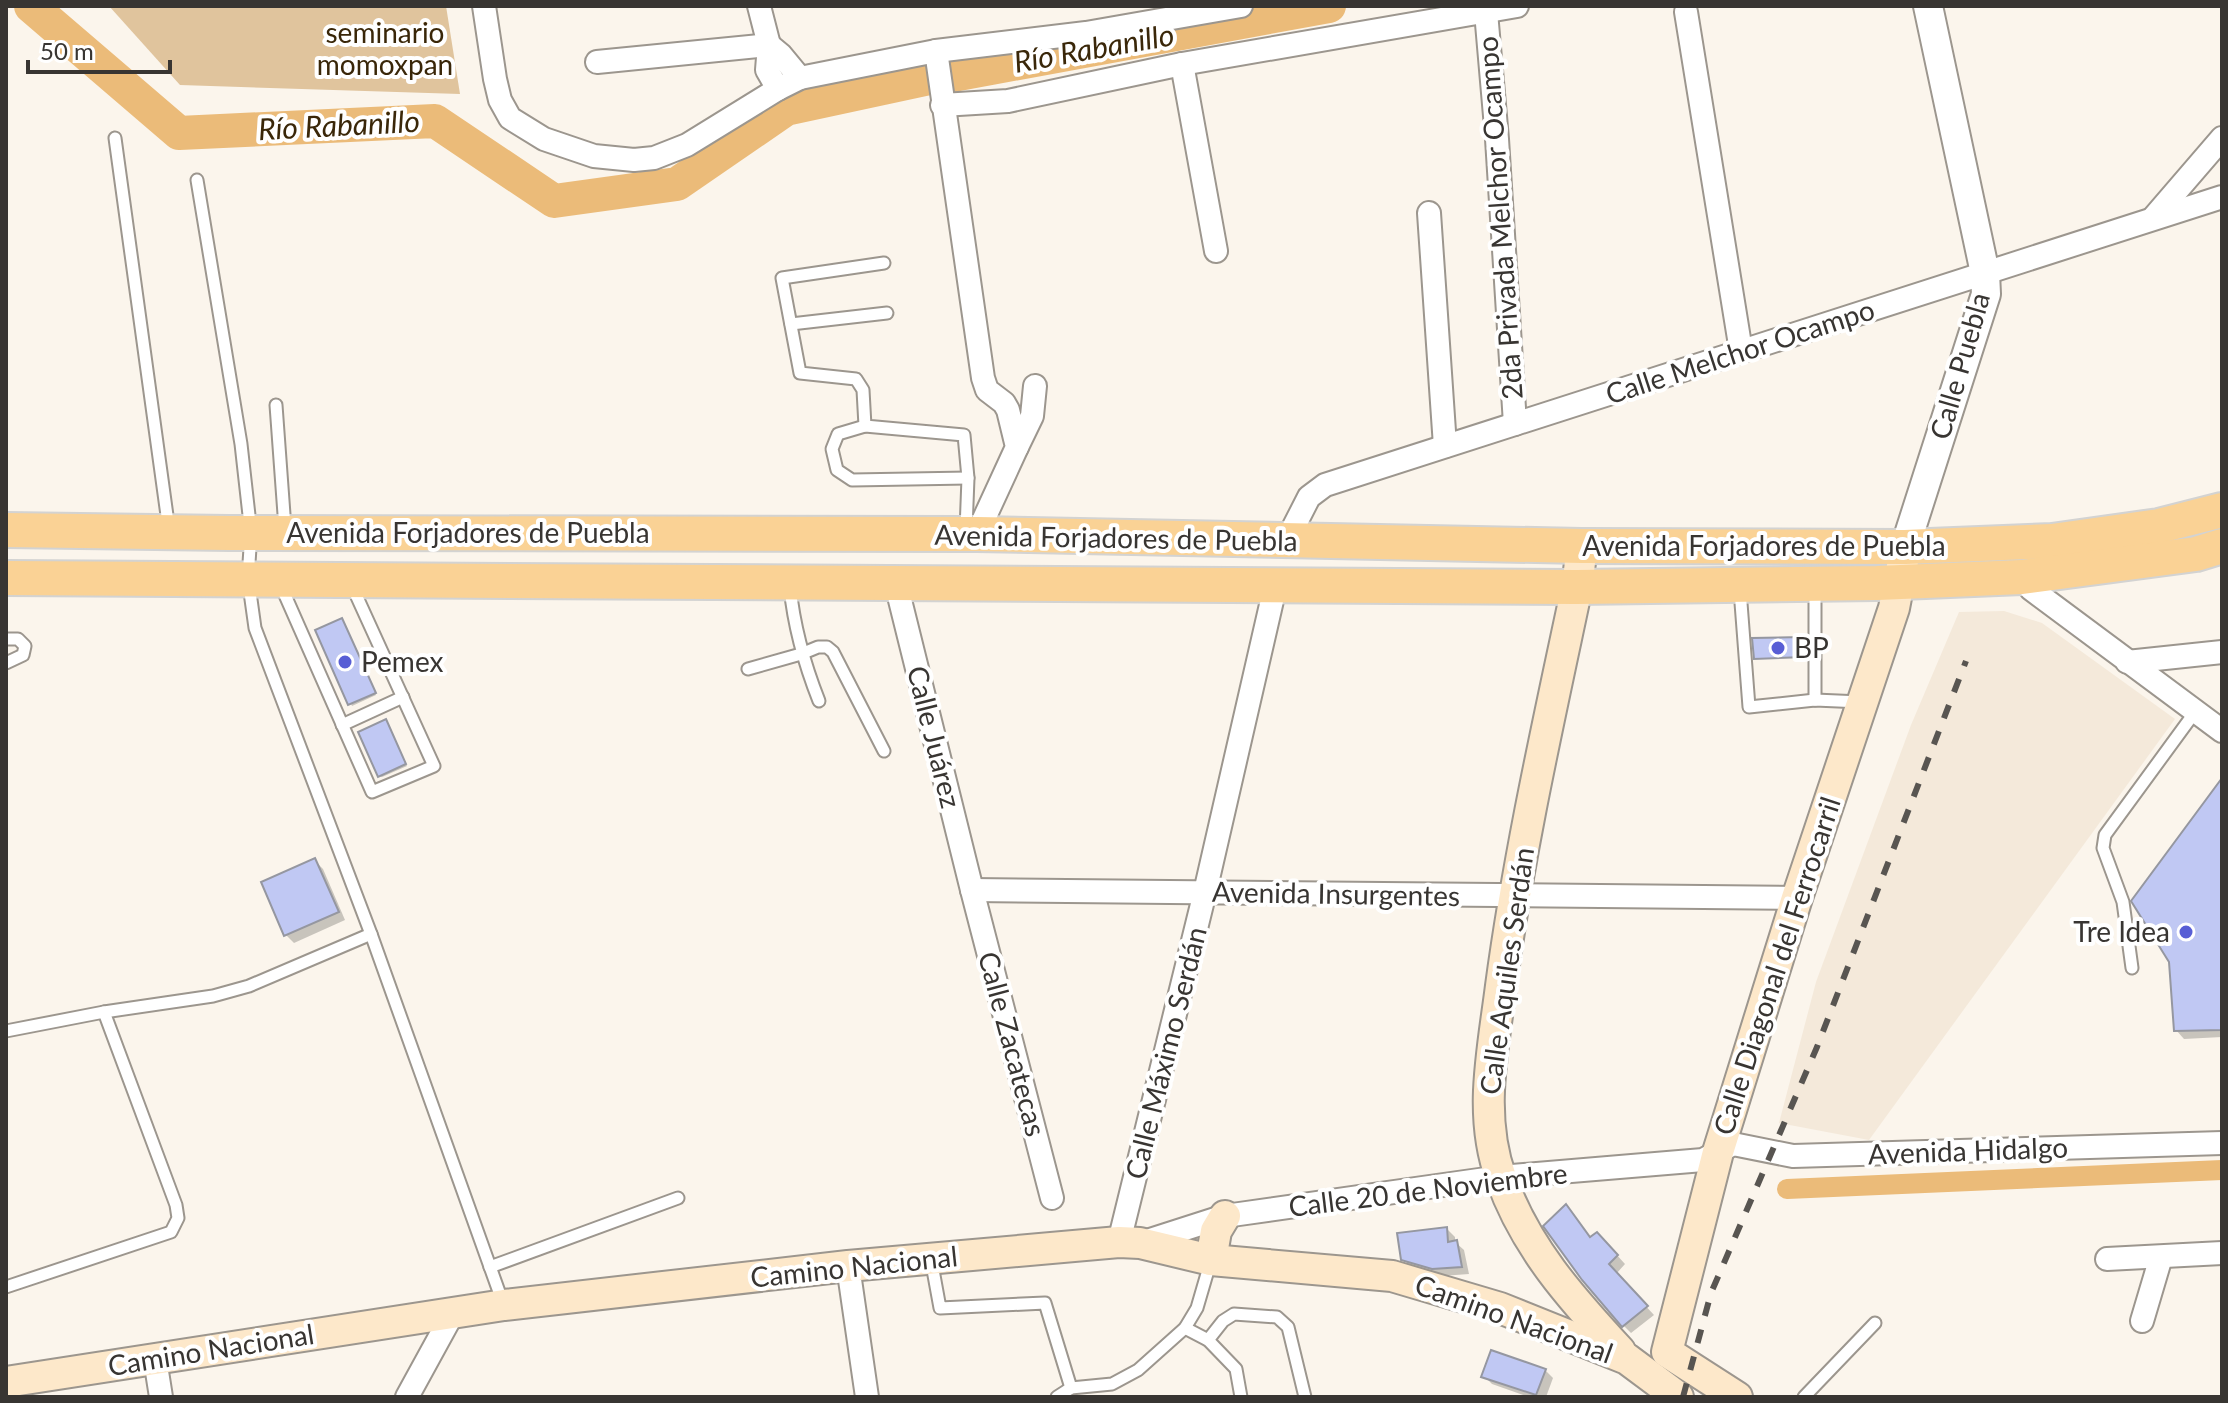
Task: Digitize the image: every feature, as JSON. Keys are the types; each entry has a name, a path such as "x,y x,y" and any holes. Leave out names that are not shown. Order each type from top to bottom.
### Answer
{"main road":[{"name":"Avenida Forjadores de Puebla","path":"6,530 972,534 1286,542 1905,547 2052,541 2159,526 2222,510"},
{"name":"Calle Aquiles Serdán","path":"1582,546 1577,587 1513,897 1488,1090 1491,1137 1500,1177 1524,1230 1568,1295 1627,1359"},
{"name":"Avenida Forjadores de Puebla","path":"6,578 1577,587 1900,583 2022,577 2196,554 2222,546"},
{"name":"Calle Puebla","path":"1900,583 1905,547"},
{"name":"Calle Diagonal del Ferrocarril","path":"1737,1397 1667,1352 1718,1152 1900,583"},
{"path":"1211,1260 1216,1231 1225,1216"},
{"name":"Camino Nacional","path":"6,1382 504,1305 848,1266 1129,1242 1211,1260 1392,1276 1500,1308 1627,1359 1664,1393"}],"street":[{"path":"484,6 495,79 500,100 510,118 544,139 594,156 634,160 654,158 687,145 800,78 936,51 1086,33 1241,6"},
{"path":"759,6 769,45 767,70 778,89"},
{"path":"942,105 1008,101 1182,64 1517,6"},
{"name":"Calle Puebla","path":"1905,547 1986,294 1985,273 1928,6"},
{"name":"2da Privada Melchor Ocampo","path":"1486,12 1515,424"},
{"path":"1686,12 1741,351"},
{"path":"597,62 769,45 800,78"},
{"path":"936,51 983,378 987,390 1008,410 1017,447"},
{"path":"1182,64 1216,251"},
{"path":"2153,218 2222,138"},
{"name":"Calle Melchor Ocampo","path":"1286,542 1309,497 1316,490 2222,197"},
{"path":"1429,213 1445,446"},
{"path":"972,534 1032,416 1035,386"},
{"path":"2022,577 2031,589 2222,731"},
{"name":"Calle Máximo Serdán","path":"1129,1242 1276,583"},
{"name":"Calle Juárez","path":"896,584 972,890"},
{"path":"2127,662 2222,652"},
{"name":"Avenida Insurgentes","path":"972,890 1797,898"},
{"name":"Calle Zacatecas","path":"972,890 1052,1198"},
{"name":"Avenida Hidalgo","path":"1718,1152 1733,1144 1793,1156 2222,1143"},
{"name":"Calle 20 de Noviembre","path":"1129,1242 1225,1216 1500,1177 1703,1160 1718,1152"},
{"path":"2107,1259 2222,1253"},
{"path":"2142,1321 2161,1257"},
{"path":"848,1266 867,1397"},
{"path":"407,1397 453,1313"},
{"path":"155,1359 161,1397"}],"lane":[{"path":"115,138 169,530"},
{"path":"197,180 241,444 251,533 263,578 342,725 372,792 434,766 349,579"},
{"path":"865,426 863,390 856,379 800,373 782,278 884,263"},
{"path":"791,324 887,313"},
{"path":"276,405 285,533"},
{"path":"968,478 852,480 837,470 832,449 838,434 865,426 964,435 968,478 972,534"},
{"path":"263,578 255,628 371,934 504,1305"},
{"path":"789,583 801,654 819,701"},
{"path":"1815,584 1815,700"},
{"path":"1740,585 1749,707 1815,700 1862,702"},
{"path":"6,639 18,639 25,646 23,655 6,663"},
{"path":"748,669 818,647 827,647 833,652 884,751"},
{"path":"342,725 403,697"},
{"path":"2132,968 2123,902 2103,848 2105,835 2195,712"},
{"path":"6,1031 213,996 371,934"},
{"path":"6,1287 171,1232 178,1218 176,1205 104,1012"},
{"path":"490,1267 678,1198"},
{"path":"931,1258 940,1308 1045,1303 1071,1388"},
{"path":"1057,1397 1071,1388 1112,1384 1138,1370 1185,1328 1197,1308 1211,1260"},
{"path":"1208,1340 1223,1321 1234,1314 1277,1317 1288,1327 1305,1397"},
{"path":"1804,1397 1875,1323"},
{"path":"1185,1328 1208,1340 1236,1369 1241,1397"}],"shaded area":[{"path":"2004,611 2042,623 2175,719 1869,1140 1779,1123 1816,982 1911,725 1959,612"}],"green space":[{"name":"seminario momoxpan","path":"109,6 446,6 460,94 180,85"}],"building":[{"name":"Pemex","path":"342,618 376,693 348,705 315,630"},
{"name":"BP","path":"1804,637 1804,657 1754,659 1752,638"},
{"name":"Pemex","path":"386,719 406,764 378,777 358,732"},
{"name":"Tre Idea","path":"2222,778 2222,1030 2174,1031 2169,962 2131,901"},
{"path":"315,858 339,912 284,936 261,882"},
{"path":"1566,1204 1590,1237 1597,1232 1618,1255 1609,1264 1648,1306 1622,1327 1582,1280 1543,1226"},
{"path":"1447,1227 1448,1242 1457,1240 1462,1267 1432,1269 1401,1260 1397,1233"},
{"path":"1491,1350 1546,1369 1536,1395 1481,1377"}],"waterway":[{"name":"Río Rabanillo","path":"31,6 179,133 435,121 554,201 677,184 786,109 930,78"},
{"name":"Río Rabanillo","path":"953,75 1329,6"},
{"path":"1787,1189 2222,1170"}],"railway":[{"path":"1683,1397 1711,1293 1817,1047 1966,661"}],"place":[{"name":"BP","path":"1778,648"},
{"name":"Pemex","path":"345,662"},
{"name":"Tre Idea","path":"2186,932"}]}
